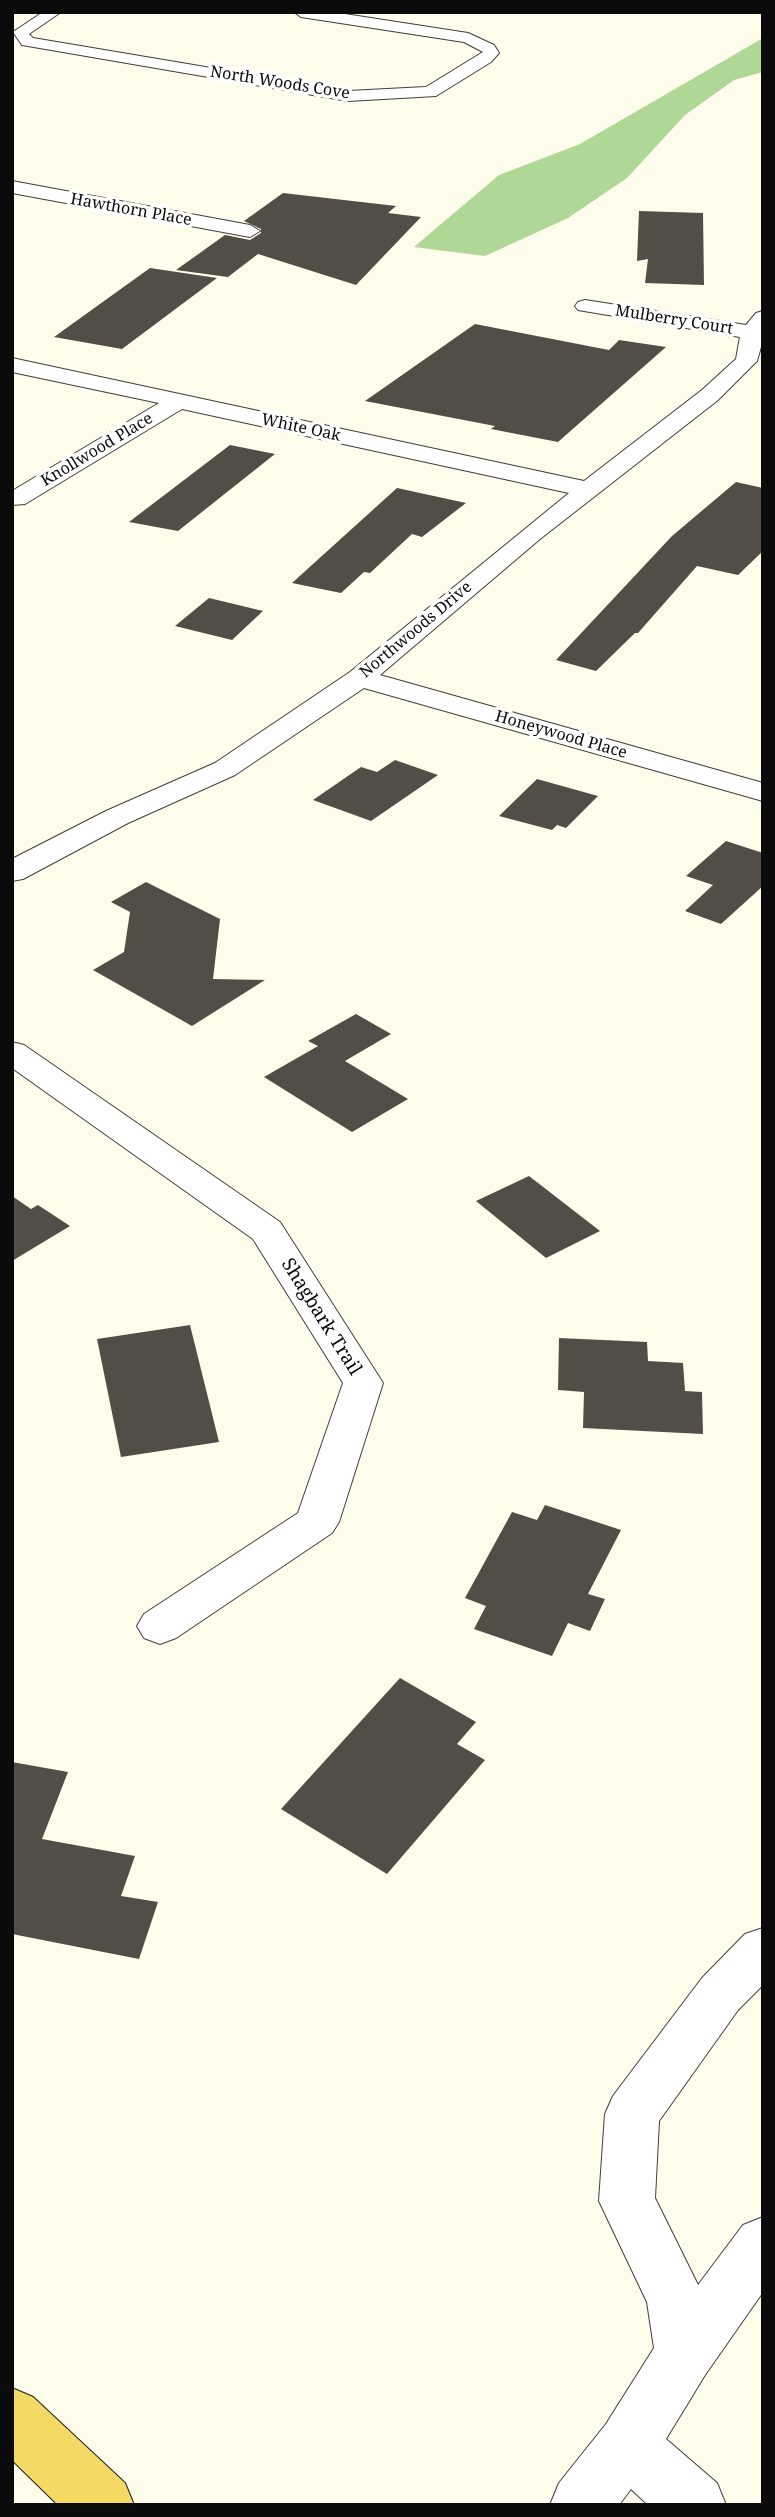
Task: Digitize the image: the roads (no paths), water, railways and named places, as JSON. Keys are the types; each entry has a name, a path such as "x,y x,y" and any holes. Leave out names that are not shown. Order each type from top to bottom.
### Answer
{"main road":[{"path":"12,2418 103,2505"}],"street":[{"name":"North Woods Cove","path":"49,15 21,32 22,37 28,42 348,96 430,92 485,60 491,53 488,48 468,38 301,12"},
{"name":"North Woods Cove","path":"23,14 49,15"},
{"name":"Hawthorn Place","path":"12,187 57,198 250,231"},
{"path":"35,208 57,198"},
{"name":"Mulberry Court","path":"585,306 759,328"},
{"name":"Northwoods Drive","path":"12,872 117,817 225,769 360,678 531,534 710,395 746,360 759,328"},
{"name":"White Oak","path":"12,365 591,490"},
{"name":"Knollwood Place","path":"16,499 177,402"},
{"name":"Honeywood Place","path":"360,678 763,792"},
{"name":"Shagbark Trail","path":"12,1052 267,1231 363,1383 317,1522 160,1626"},
{"path":"684,2354 675,2298 627,2202 632,2114 720,1994 763,1950"},
{"path":"580,2505 627,2445 684,2354 763,2244"},
{"path":"627,2445 695,2505"}]}
